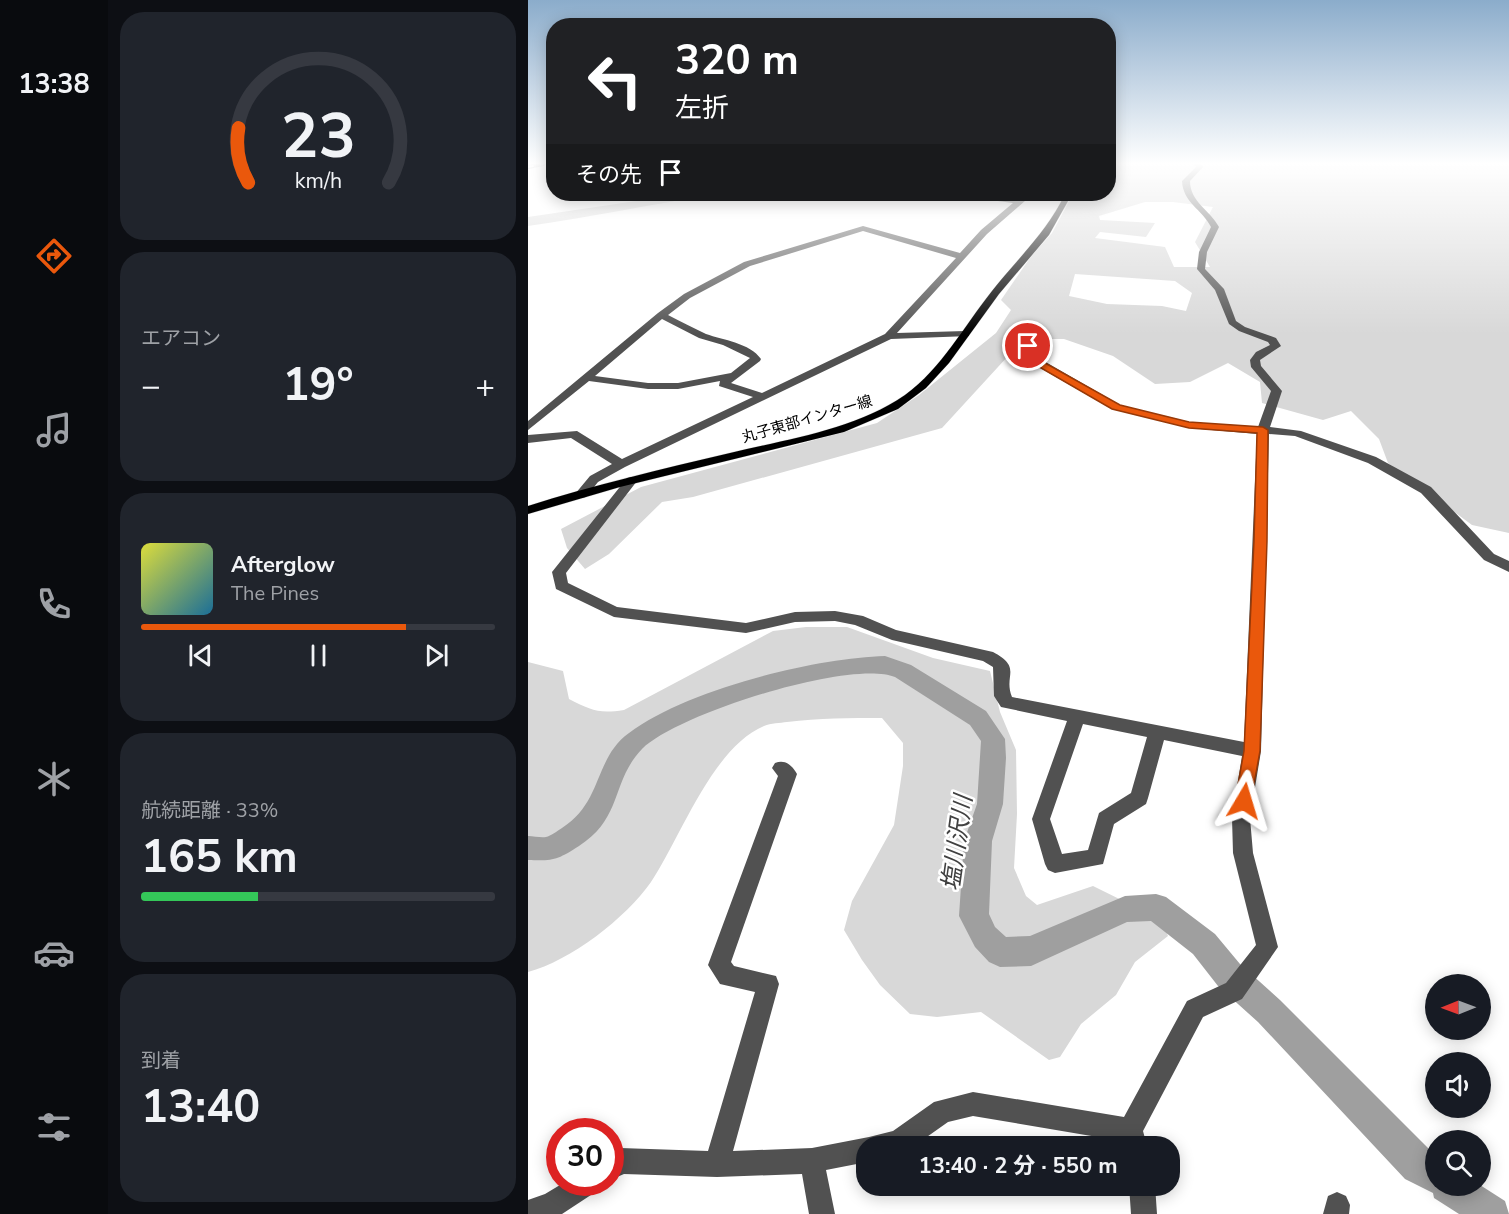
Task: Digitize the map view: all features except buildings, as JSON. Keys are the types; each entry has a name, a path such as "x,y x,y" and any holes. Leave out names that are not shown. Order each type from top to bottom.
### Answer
{"main road":[{"name":"丸子東部インター線","path":"528,510 581,494 821,433 878,414 901,403 925,384 1011,273 1055,221"}],"street":[{"path":"890,336 960,256 997,221"},
{"path":"1133,1136 1195,1009 1234,991 1267,947 1243,853 1241,818 1252,751 1261,541 1263,430 1277,391 1256,367 1255,360 1260,354 1274,349 1276,343 1242,329 1232,322 1219,289 1201,269 1203,252 1215,227 1213,221"},
{"path":"528,427 661,315 687,296 747,264 863,228 960,256"},
{"path":"661,315 704,336 727,343 756,359 731,375 723,384 761,396"},
{"path":"581,494 594,479 621,464 890,336 965,334"},
{"path":"1028,346 1032,359 1116,407 1189,425 1297,433 1372,460 1426,490 1489,557 1509,567"},
{"path":"588,378 648,386 678,386 731,375"},
{"path":"528,439 573,434 621,464"},
{"path":"631,481 560,572 561,586 615,612 746,628 795,617 822,615 858,620 892,635 987,656 1000,663 1003,671 1002,696 1007,702 1252,751"},
{"path":"1077,716 1041,819 1055,864 1096,858 1106,819 1139,798 1157,732"},
{"path":"717,1164 768,984 728,976 719,966 788,774 781,768"},
{"path":"907,1136 943,1111 973,1104 1123,1136"},
{"path":"624,1161 717,1164 812,1161 856,1151"},
{"path":"812,1161 822,1214"},
{"path":"528,1213 552,1205 566,1196"},
{"path":"1143,1196 1144,1214"}],"shaded area":[{"path":"528,221 562,221 528,226"},
{"path":"1059,221 1155,223 1146,237 1100,232 1095,238 1165,247 1174,267 1210,267 1195,242 1206,221 1509,221 1509,533 1472,525 1388,463 1379,439 1351,411 1323,420 1262,403 1260,382 1228,363 1190,382 1155,384 1113,356 1064,339 1044,339 1009,355 942,428 693,497 662,502 609,554 585,569 567,548 561,529 641,487 877,423 919,395 996,333 1011,310 1001,300 1032,255 1052,233","holes":["1075,274 1175,281 1192,293 1186,311 1162,306 1107,304 1069,296"]},
{"path":"806,627 847,627 933,658 990,671 1000,712 1016,750 1017,814 1014,868 1026,896 1037,905 1093,886 1162,920 1168,936 1135,962 1116,995 1081,1024 1060,1057 1049,1060 981,1012 937,1017 910,1014 880,985 844,930 852,901 894,825 903,766 903,743 882,718 775,723 764,726 745,737 713,773 651,882 640,896 612,923 579,948 528,972 528,662 563,671 569,699 583,706 608,712 624,710 773,631"}],"waterway":[{"name":"塩川沢川","path":"528,848 551,849 586,827 599,809 620,758 635,741 663,722 752,689 834,668 885,664 903,671 978,718 993,739 994,758 990,804 978,841 974,916 985,937 1000,952 1031,951 1125,909 1156,907 1204,944 1229,975 1269,1011 1418,1166 1425,1170"},
{"name":"塩川沢川","path":"1464,1196 1492,1214"}],"route":[{"path":"1028,346 1032,359 1116,407 1189,425 1263,430 1261,541 1252,751 1244,801"}]}
